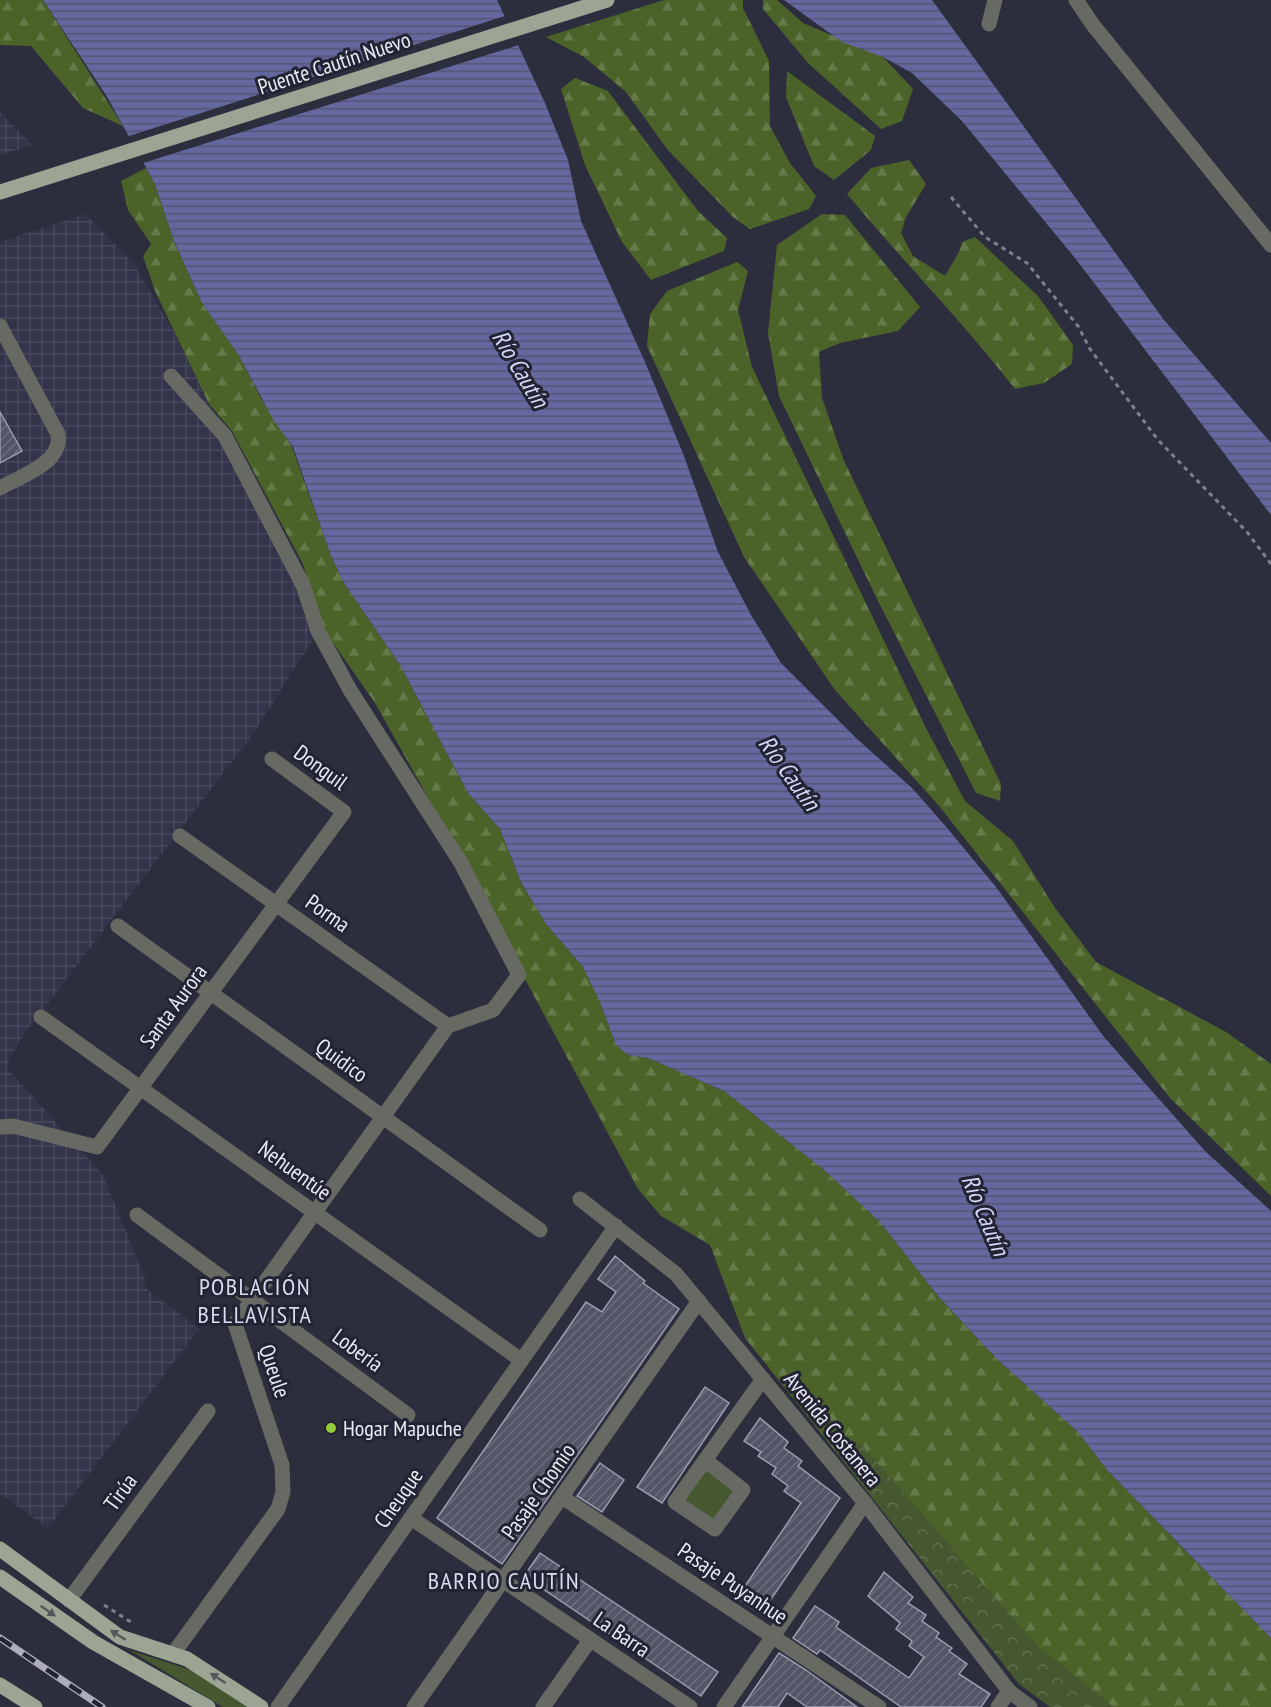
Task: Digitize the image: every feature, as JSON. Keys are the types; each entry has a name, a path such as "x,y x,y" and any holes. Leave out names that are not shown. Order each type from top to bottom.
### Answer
{"main road":[{"name":"Puente Cautín Nuevo","path":"0,192 607,0"},
{"path":"2,1557 69,1600 120,1637 148,1648 173,1654 199,1666 261,1707"},
{"path":"0,1577 93,1642 208,1707"},
{"path":"0,1684 35,1707"}],"street":[{"path":"989,24 995,0"},
{"path":"1076,0 1107,43 1271,245"},
{"path":"0,326 59,441 56,453 48,460 0,488"},
{"path":"171,376 225,436 303,585 318,631 350,690 460,863 519,975 493,1010 448,1026"},
{"name":"Donguil","path":"272,759 344,812"},
{"name":"Santa Aurora","path":"0,1127 14,1126 98,1147 344,812"},
{"name":"Porma","path":"180,836 448,1026"},
{"name":"Quidico","path":"118,926 540,1230"},
{"name":"Nehuentúe","path":"42,1017 522,1360"},
{"name":"Queule","path":"173,1654 278,1509 283,1492 282,1465 235,1324 448,1026"},
{"name":"Avenida Costanera","path":"580,1199 676,1275 865,1503 1009,1691 1030,1707"},
{"name":"Lobería","path":"137,1215 408,1415"},
{"name":"Cheuque","path":"278,1707 616,1226"},
{"name":"Pasaje Chomio","path":"414,1707 699,1301"},
{"path":"705,1460 743,1490 715,1529 675,1502 705,1460 763,1379"},
{"name":"Tirúa","path":"69,1600 208,1411"},
{"name":"Pasaje Puyanhue","path":"562,1497 879,1707"},
{"path":"724,1707 865,1503"},
{"name":"La Barra","path":"411,1518 690,1707"},
{"path":"543,1707 590,1640"},
{"path":"998,1707 1009,1691"}],"path":[{"path":"951,197 986,237 1027,263 1078,326 1090,349 1158,440 1247,532 1271,564"},
{"path":"78,1587 141,1629"}],"shaded area":[{"path":"0,112 32,145 0,155"},
{"path":"85,214 134,264 174,332 318,631 253,734 20,1040 6,1067 103,1175 146,1281 144,1287 199,1329 48,1528 0,1494 0,242"}],"green space":[{"path":"0,0 43,0 123,126 83,108 31,46 0,45"},
{"path":"664,0 743,0 743,8 769,61 770,126 790,163 816,196 809,209 750,229 733,217 667,149 626,92 584,57 546,37"},
{"path":"763,0 777,0 803,23 883,57 913,89 902,121 881,129 808,63 763,9"},
{"path":"787,71 875,136 871,150 834,180 814,166 786,97"},
{"path":"575,78 608,91 698,211 727,238 724,251 651,280 622,242 585,165 561,89"},
{"path":"909,160 926,184 906,217 901,233 913,256 945,276 962,242 975,237 1038,296 1073,345 1072,364 1044,383 1015,389 847,194 871,168"},
{"path":"146,168 155,184 174,241 202,303 238,354 262,400 292,447 331,556 344,583 400,665 468,793 500,829 521,882 546,924 583,967 600,1002 616,1045 628,1055 648,1058 724,1091 823,1169 880,1222 938,1296 997,1359 1078,1432 1108,1471 1271,1638 1271,1707 1113,1707 1038,1647 860,1444 839,1456 745,1338 710,1245 661,1216 638,1189 526,981 512,947 375,703 322,627 303,564 232,431 209,404 155,291 143,256 151,244 128,210 121,181"},
{"path":"822,214 845,215 920,307 898,331 840,343 819,352 822,398 844,461 1001,784 1000,801 976,793 878,601 779,396 768,333 777,245"},
{"path":"737,262 748,271 738,310 752,367 927,730 965,801 1013,841 1055,908 1096,962 1226,1032 1271,1064 1271,1196 1170,1098 939,806 835,690 744,557 647,346 650,314 667,291"},
{"path":"860,1443 1038,1647 1113,1707 1050,1707 1019,1684 839,1456"},
{"path":"705,1466 739,1490 714,1525 679,1501"},
{"path":"111,1639 132,1651 191,1670 247,1707 223,1707"}],"water":[{"name":"Río Cautín","path":"43,0 497,0 545,103 568,160 581,221 645,362 684,456 718,552 751,615 781,663 855,737 913,789 996,887 1104,1037 1205,1151 1271,1211 1271,1638 1108,1471 1078,1432 997,1359 938,1296 880,1222 823,1169 724,1091 648,1058 628,1055 616,1045 600,1002 583,967 546,924 521,882 500,829 468,793 400,665 344,583 331,556 293,447 274,421 238,354 202,303 174,241 155,184 106,95"},
{"path":"784,0 932,0 1164,320 1271,443 1271,515 1075,258 962,121 912,73 883,57 842,42"}],"pier":[{"path":"508,15 522,44 140,164 126,137"}],"building":[{"path":"0,412 22,451 0,463"},
{"path":"615,1256 645,1281 643,1283 679,1309 502,1564 437,1518 586,1302 602,1312 616,1292 598,1279"},
{"path":"705,1387 729,1403 662,1503 637,1487"},
{"path":"760,1418 788,1442 784,1448 802,1461 798,1466 840,1498 761,1614 737,1598 801,1503 784,1491 788,1486 772,1474 776,1468 758,1456 761,1452 744,1441"},
{"path":"600,1463 624,1480 602,1512 577,1496"},
{"path":"540,1553 718,1672 701,1696 524,1576"},
{"path":"884,1572 913,1597 908,1603 926,1615 922,1621 939,1633 936,1637 952,1648 949,1651 967,1664 959,1674 990,1694 981,1707 901,1707 820,1650 817,1654 793,1638 815,1606 839,1622 836,1627 909,1678 924,1657 909,1646 912,1641 896,1629 900,1623 868,1596"},
{"path":"779,1653 857,1707 807,1707 787,1693 778,1707 742,1707"}],"railway":[{"path":"0,1638 102,1707"}],"place":[{"name":"Hogar Mapuche","path":"331,1428"}],"district":[{"name":"POBLACIÓN BELLAVISTA","path":"255,1301"},
{"name":"BARRIO CAUTÍN","path":"504,1581"}]}
